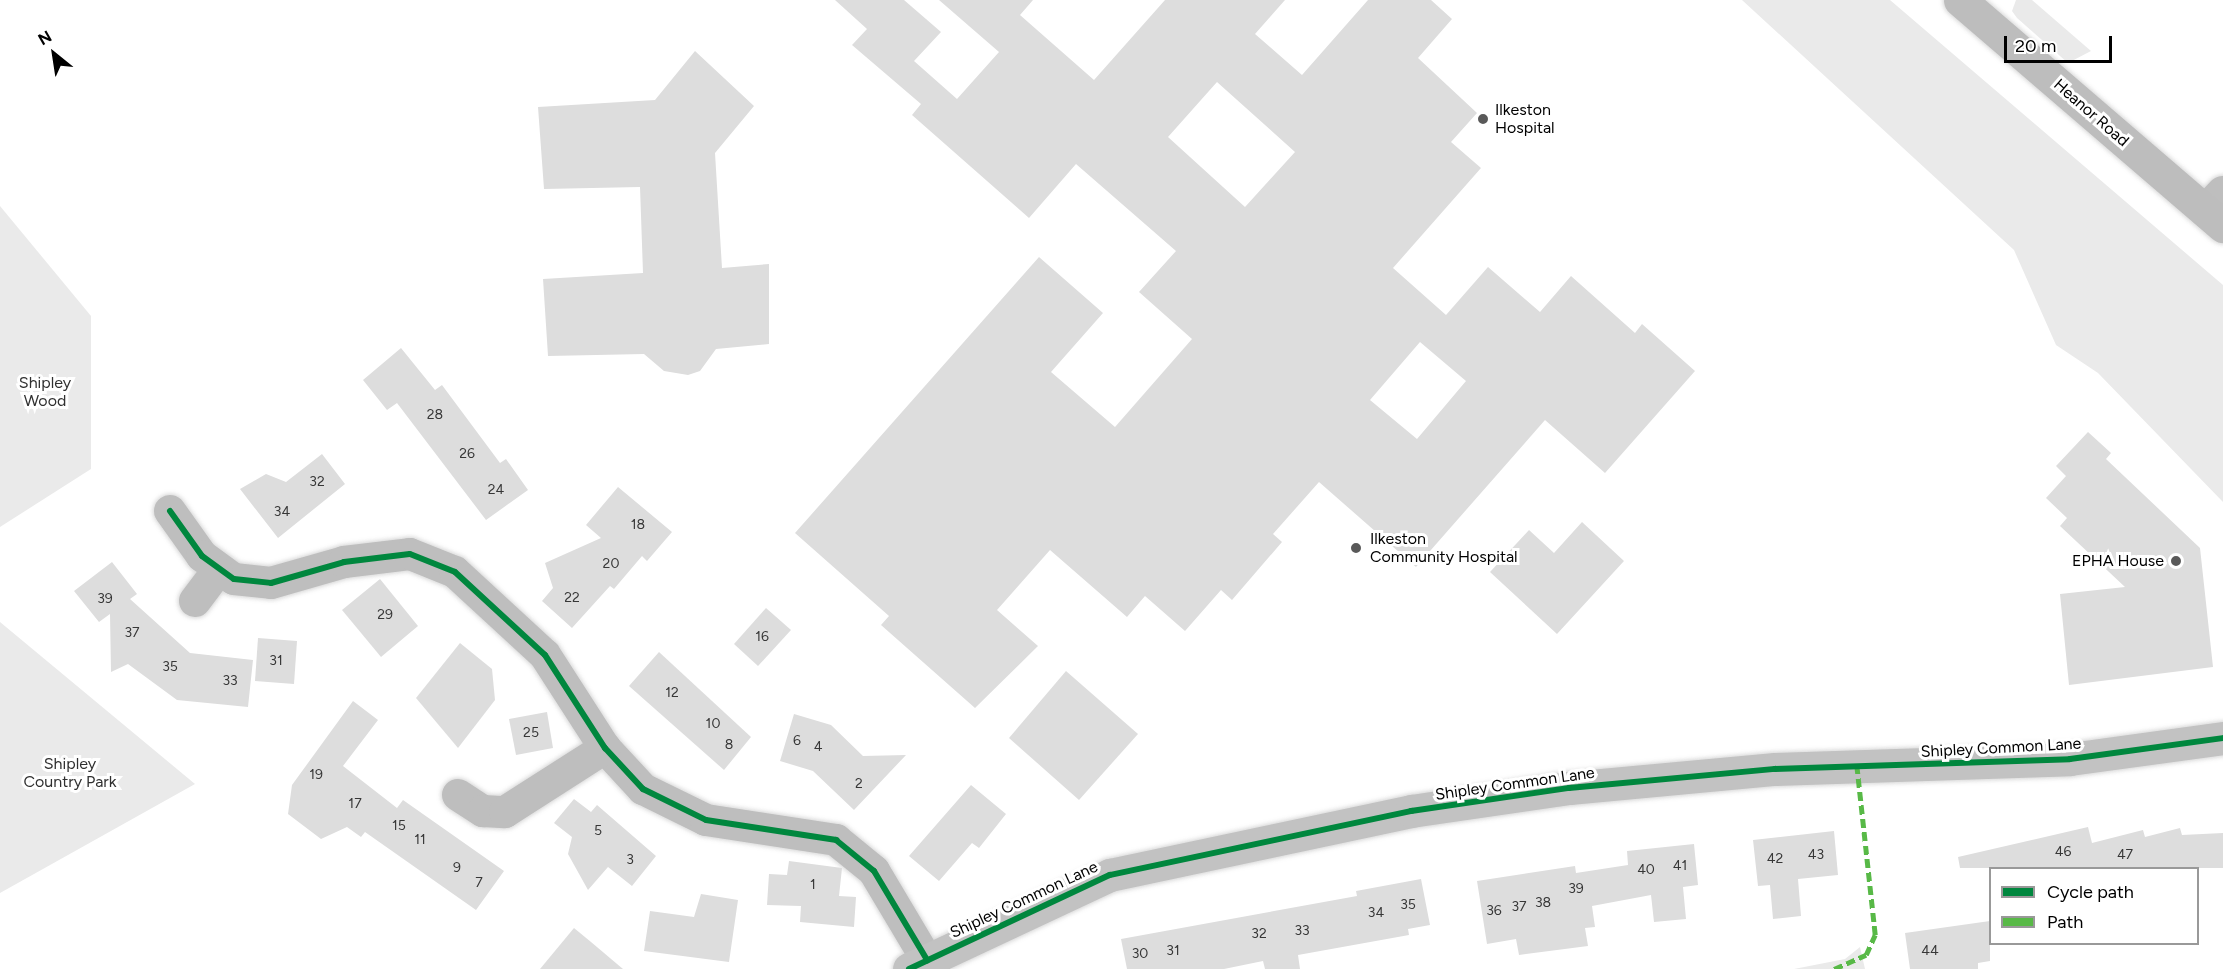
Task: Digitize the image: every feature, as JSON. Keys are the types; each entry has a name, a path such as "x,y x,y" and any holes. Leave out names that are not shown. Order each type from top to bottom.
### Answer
{"main road":[{"name":"Heanor Road","path":"1960,0 2217,210"}],"street":[{"path":"170,511 217,572 271,583 372,557 410,554 429,559 455,572 538,647 572,690 605,748 643,789 687,815 817,833 850,849 874,871 918,964"},
{"path":"195,602 217,572"},
{"name":"Shipley Common Lane","path":"918,964 1110,875 1412,811 1569,788 1775,769 2070,759 2223,738"},
{"path":"458,795 483,811 505,812 605,748"}],"green space":[{"path":"1742,0 1890,0 2223,285 2223,502 2098,373 2056,345 2014,250"},
{"path":"2016,0 2032,0 2091,51 2068,63 2017,18 2012,11"},
{"name":"Shipley Wood","path":"0,206 91,316 91,469 0,527"},
{"name":"Shipley Country Park","path":"0,622 195,784 0,893"},
{"path":"1860,947 1865,969 1794,969 1845,959"}],"building":[{"path":"835,0 904,0 941,32 914,61 957,99 999,52 939,0 1033,0 1020,15 1094,80 1165,0 1285,0 1255,34 1302,75 1368,0 1431,0 1452,19 1418,58 1477,113 1451,142 1481,168 1393,268 1446,315 1488,267 1540,312 1571,276 1635,333 1642,324 1695,371 1605,473 1545,420 1416,567 1319,482 1273,534 1282,542 1232,600 1221,590 1185,631 1145,596 1127,617 1050,550 997,610 1038,646 975,708 881,625 889,616 795,533 1039,257 1103,313 1051,372 1115,427 1192,339 1139,292 1176,251 1076,164 1029,218 912,115 921,104 852,45 867,29","holes":["1217,82 1295,152 1245,207 1168,137","1420,342 1466,381 1417,439 1370,400"]},
{"path":"695,51 754,106 715,153 722,268 769,264 769,344 716,349 700,371 688,375 664,371 644,354 548,356 543,279 643,273 640,187 544,189 538,107 655,100"},
{"path":"401,348 435,390 442,385 500,463 506,459 528,490 486,520 397,403 387,410 363,380"},
{"name":"EPHA House","path":"2088,432 2111,453 2106,459 2200,548 2213,667 2069,685 2060,594 2125,587 2060,526 2067,518 2046,498 2066,476 2056,466"},
{"path":"322,454 345,484 278,538 240,489 266,474 286,482"},
{"path":"618,487 672,532 647,561 642,556 614,589 610,586 572,628 542,601 553,588 545,563 601,538 586,525"},
{"path":"1582,522 1624,561 1557,634 1490,572 1529,530 1554,553"},
{"path":"112,562 137,594 130,599 190,653 253,660 248,707 177,700 128,664 111,672 110,614 99,622 74,591"},
{"path":"380,579 418,626 381,657 342,610"},
{"path":"766,608 791,630 758,666 734,644"},
{"path":"258,638 297,641 294,684 255,681"},
{"path":"460,643 492,669 495,700 458,748 416,698"},
{"path":"659,652 751,737 724,770 629,686"},
{"path":"1066,671 1138,734 1079,800 1009,738"},
{"path":"353,701 378,720 343,766 397,808 403,800 504,871 476,910 365,832 361,837 347,827 321,839 288,814 292,785"},
{"path":"547,712 553,748 516,755 509,719"},
{"path":"794,714 831,725 863,756 906,755 854,810 813,771 780,761"},
{"path":"971,785 1006,814 979,848 972,843 939,881 909,856"},
{"path":"574,799 591,812 597,805 656,856 632,886 608,867 588,890 568,854 572,837 554,823"},
{"path":"2088,827 2092,843 2143,830 2145,837 2180,828 2182,835 2223,833 2223,868 1960,868 1958,857"},
{"path":"1834,831 1838,875 1798,879 1801,916 1773,919 1770,885 1758,886 1753,840"},
{"path":"1694,844 1698,885 1683,887 1686,919 1654,922 1651,895 1592,906 1595,927 1585,928 1588,946 1519,955 1516,939 1487,944 1477,881 1575,866 1576,873 1628,865 1627,851"},
{"path":"789,861 842,868 839,896 856,897 854,927 800,922 801,906 767,905 769,874 787,875"},
{"path":"1421,879 1430,925 1408,929 1409,935 1298,955 1300,969 1265,969 1263,961 1224,969 1127,969 1121,939 1357,896 1356,891"},
{"path":"701,894 738,900 729,962 644,951 650,911 694,917"},
{"path":"1989,921 1990,961 1978,963 1978,969 1910,969 1905,933"},
{"path":"574,928 591,942 623,969 540,969"}],"marked path":[{"path":"1834,969 1866,955 1875,935 1857,768"}],"cycle path":[{"path":"170,511 202,556 234,579 271,583 344,562 410,554 455,572 545,655 605,748 643,789 706,820 836,840 874,871 927,960"},
{"path":"909,969 1110,875 1411,811 1569,788 1775,769 2070,759 2223,738"}],"place":[{"name":"Ilkeston Hospital","path":"1483,119"},
{"name":"Ilkeston Community Hospital","path":"1356,548"},
{"name":"EPHA House","path":"2176,561"}]}
